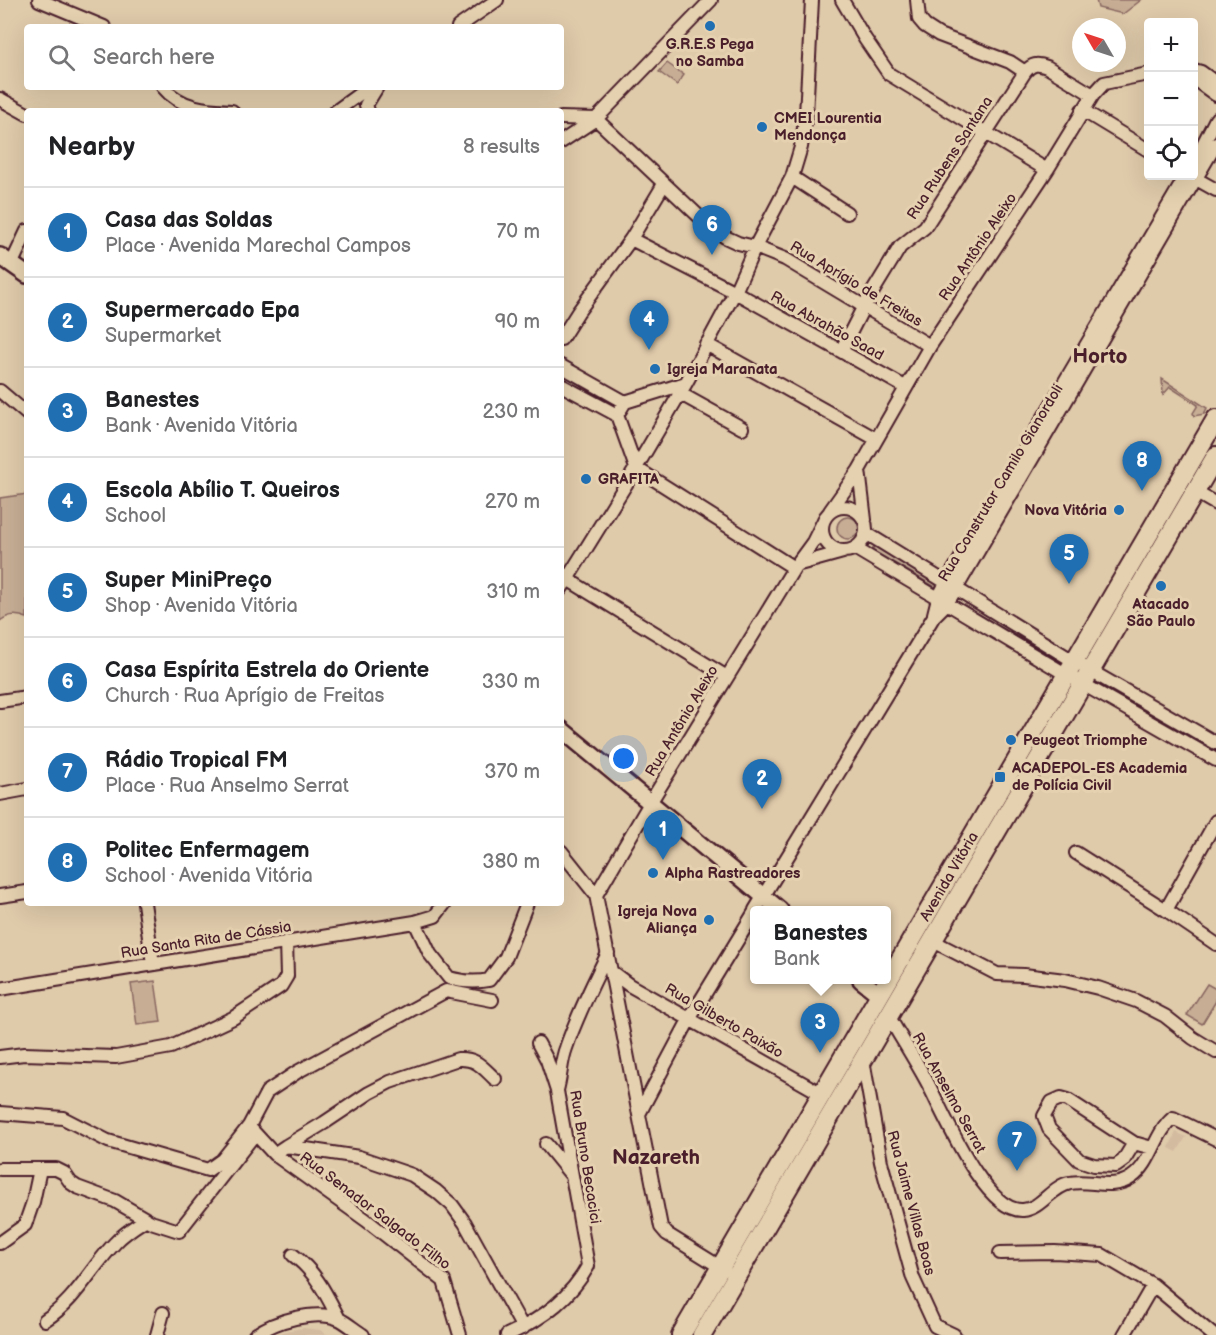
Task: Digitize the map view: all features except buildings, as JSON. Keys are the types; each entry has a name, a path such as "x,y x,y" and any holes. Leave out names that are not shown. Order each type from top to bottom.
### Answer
{"main road":[{"name":"Avenida Vitória","path":"708,1333 736,1277 933,941 1216,419"},
{"name":"Avenida Vitória","path":"891,977 1216,456"},
{"name":"Avenida Vitória","path":"681,1335 887,984"},
{"path":"880,995 885,1001 887,1010 884,1025"}],"street":[{"path":"39,0 97,24"},
{"path":"462,24 497,0"},
{"path":"564,140 596,120 711,0"},
{"path":"727,677 564,584 636,468 682,388 735,292 755,247 792,177 801,147 806,115 812,0"},
{"path":"842,0 871,49 890,74 1047,170"},
{"path":"917,0 919,19 939,35 1011,62 1025,72 1032,65 1047,66 1092,95"},
{"path":"1198,71 1216,83"},
{"name":"Rua Rubens Santana","path":"841,351 864,306 900,247 925,227 1025,72"},
{"name":"Rua Antônio Aleixo","path":"596,895 795,567 859,470 930,346 1047,170 1092,95 1104,83 1144,75"},
{"path":"1198,83 1216,95"},
{"path":"166,90 182,103 213,108"},
{"path":"340,108 365,90"},
{"path":"367,108 366,105 375,90"},
{"path":"0,99 24,112"},
{"path":"1082,110 1144,147"},
{"path":"564,118 596,120"},
{"path":"1198,154 1216,119"},
{"name":"Rua Aprígio de Freitas","path":"596,120 706,223 725,237 785,259 930,346"},
{"name":"Rua Construtor Camilo Gianordoli","path":"1198,169 1216,144"},
{"path":"792,177 847,213"},
{"name":"Rua Construtor Camilo Gianordoli","path":"759,906 943,600 1190,180"},
{"path":"1198,180 1216,190"},
{"path":"564,334 631,239 664,184"},
{"path":"24,235 6,260 24,273"},
{"name":"Rua Abrahão Saad","path":"631,239 735,292 905,387"},
{"path":"706,344 876,439"},
{"path":"564,368 625,402 682,388 742,428"},
{"path":"564,387 617,415 636,468 795,567 849,550 862,542 866,533 859,470"},
{"path":"0,391 24,411"},
{"path":"617,415 625,402"},
{"path":"1195,492 1216,504"},
{"path":"865,520 860,513 845,506 826,517 821,530 823,538 828,545 849,550 1079,673 1216,743"},
{"path":"866,533 1216,760"},
{"path":"0,701 24,697"},
{"path":"564,731 775,906"},
{"path":"0,794 24,790"},
{"path":"1168,911 1216,821"},
{"path":"1076,853 1216,944"},
{"path":"564,855 596,895 661,1227 667,1234 736,1277"},
{"path":"0,896 24,892"},
{"path":"144,906 153,964"},
{"name":"Rua Santa Rita de Cássia","path":"0,989 416,922 435,915 442,906"},
{"path":"0,1169 56,1169 64,1173 77,1187 115,1201 145,1220 179,1231 251,1130 256,1111 267,1092 297,1072 448,984 489,980 506,957 526,906"},
{"name":"Rua Construtor Camilo Gianordoli","path":"640,1112 690,1018 750,920"},
{"path":"416,922 430,954 448,984 492,999"},
{"path":"933,941 997,974 1065,980 1136,1001 1165,1016 1192,1038 1216,1052"},
{"path":"0,1057 24,1054 116,1057 171,1047 233,1018 281,986 287,976 286,942"},
{"name":"Rua Bruno Becacici","path":"507,1335 540,1319 573,1290 588,1266 557,1091 564,1052 608,953"},
{"name":"Rua Gilberto Paixão","path":"613,973 629,985 822,1094"},
{"path":"866,984 880,995"},
{"path":"616,998 629,985"},
{"name":"Rua Anselmo Serrat","path":"884,1025 926,1080 964,1153 984,1185 1004,1206 1023,1210 1037,1205 1053,1191 1069,1183 1109,1184 1123,1182 1133,1177 1141,1168 1164,1126 1173,1118 1216,1139"},
{"path":"538,1043 547,1060 557,1091"},
{"path":"274,1154 369,1092 390,1082 458,1059 469,1059 480,1064 495,1078"},
{"name":"Rua Jaime Villas Boas","path":"863,1060 881,1162 913,1278 933,1330 954,1335"},
{"path":"848,1087 871,1099"},
{"path":"1134,1143 1123,1161 1116,1166 1087,1163 1079,1160 1054,1135 1045,1123 1044,1116 1052,1102 1061,1098 1068,1100 1134,1143 1152,1148"},
{"path":"0,1113 63,1118 108,1141 208,1170 222,1160 238,1140 251,1130"},
{"name":"Rua Senador Salgado Filho","path":"251,1130 274,1154 366,1220 444,1281 460,1335"},
{"path":"546,1144 573,1177"},
{"path":"286,1146 359,1157 412,1175 436,1191 452,1205 465,1223 523,1328"},
{"path":"0,1243 25,1225 40,1169"},
{"path":"45,1320 73,1298 113,1244 127,1231 145,1220"},
{"path":"1000,1253 1055,1252 1102,1255 1153,1286 1213,1335"},
{"path":"293,1255 307,1265 320,1281 339,1319"},
{"path":"1124,1335 1153,1286"},
{"path":"157,1335 162,1313"},
{"path":"255,1335 284,1320 306,1316 339,1319 363,1335"}],"shaded area":[{"path":"1096,0 1141,0 1123,14 1098,8"},
{"path":"667,63 684,75 677,85 659,72"},
{"path":"1162,379 1207,408 1204,414 1194,416 1193,413 1198,405 1170,387 1163,395"},
{"path":"24,494 24,617 13,615 0,621 0,498"},
{"path":"848,517 856,520 859,528 856,536 848,539 840,536 837,528 840,520"},
{"path":"875,546 940,584 937,588 872,550"},
{"path":"967,603 1056,654 1053,659 964,607"},
{"path":"155,981 161,1022 137,1025 131,984"},
{"path":"1207,984 1216,989 1216,1001 1202,1024 1187,1015"},
{"path":"1176,1132 1186,1137 1177,1152 1169,1148"},
{"path":"303,1328 320,1330 327,1335 276,1335 285,1331"}],"place":[{"name":"G.R.E.S Pega no Samba","path":"710,26"},
{"name":"CMEI Lourentia Mendonça","path":"762,127"},
{"name":"Casa Espírita Estrela do Oriente","path":"712,255"},
{"name":"Escola Abílio T. Queiros","path":"649,350"},
{"name":"Igreja Maranata","path":"655,369"},
{"name":"GRAFITA","path":"586,479"},
{"name":"Politec Enfermagem","path":"1142,491"},
{"name":"Nova Vitória","path":"1119,510"},
{"name":"Super MiniPreço","path":"1069,584"},
{"name":"Atacado São Paulo","path":"1161,586"},
{"name":"Peugeot Triomphe","path":"1011,740"},
{"name":"ACADEPOL-ES Academia de Polícia Civil","path":"1000,777"},
{"name":"Supermercado Epa","path":"762,809"},
{"name":"Casa das Soldas","path":"663,860"},
{"name":"Alpha Rastreadores","path":"653,873"},
{"name":"Igreja Nova Aliança","path":"709,920"},
{"name":"Banestes","path":"820,1053"},
{"name":"Rádio Tropical FM","path":"1017,1171"}],"district":[{"name":"Horto","path":"1100,356"},
{"name":"Nazareth","path":"656,1157"}]}
